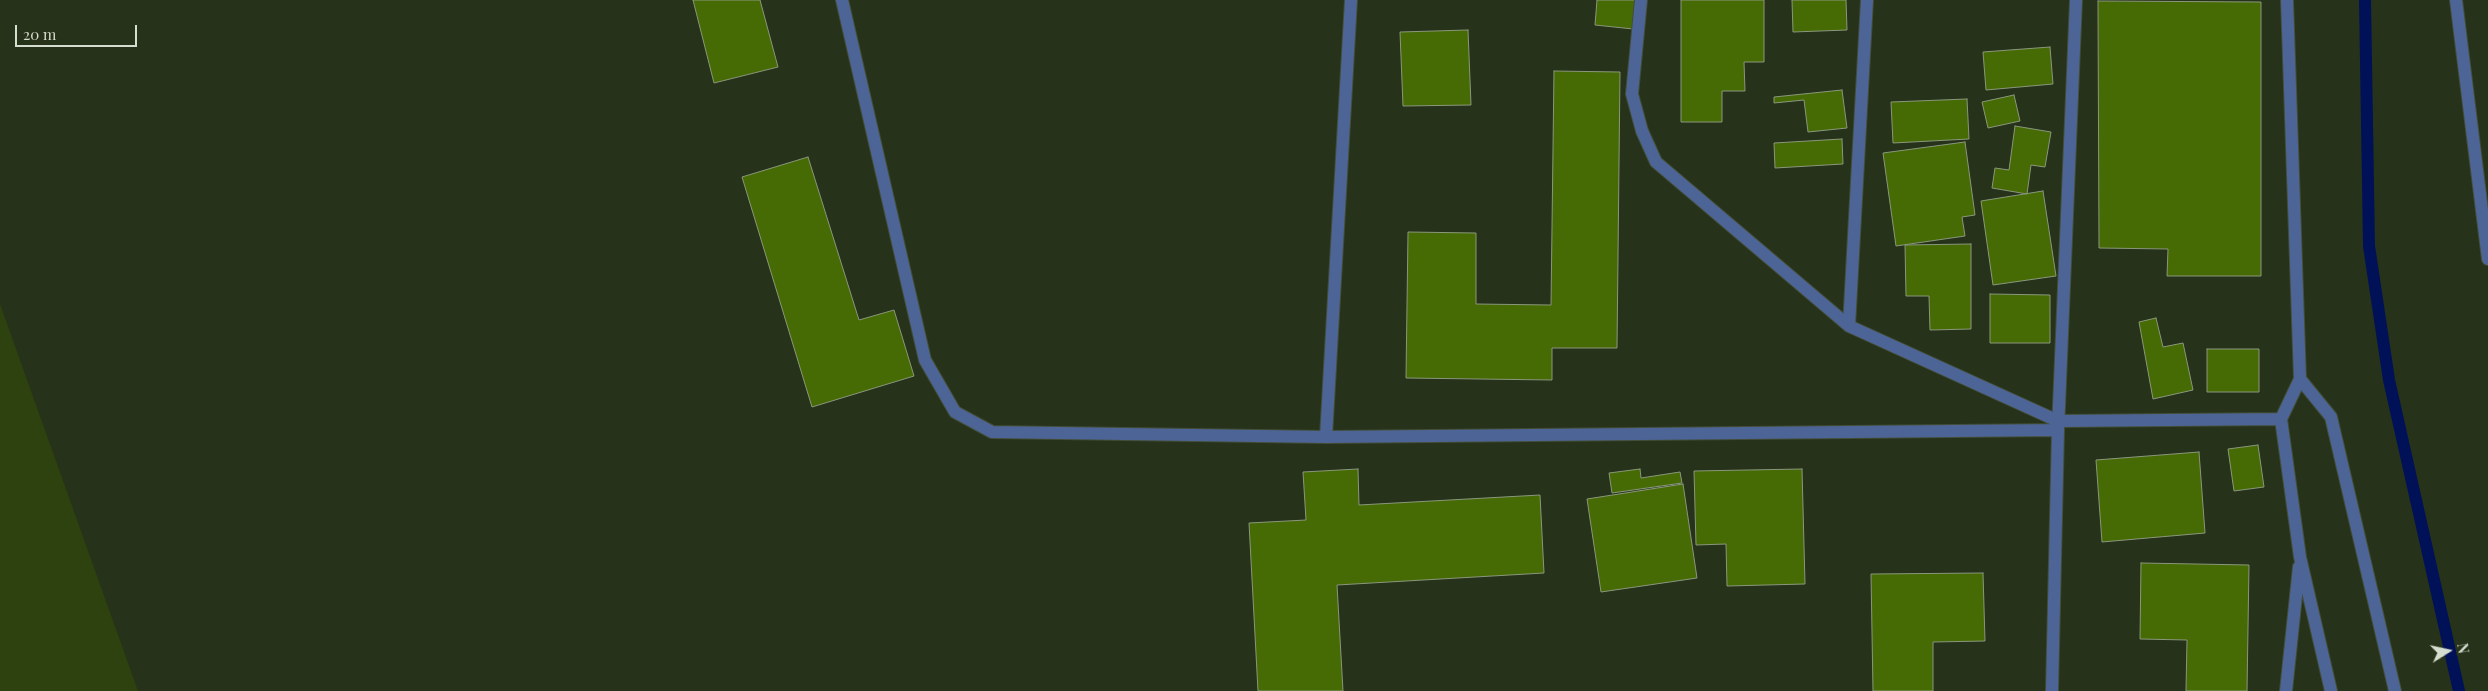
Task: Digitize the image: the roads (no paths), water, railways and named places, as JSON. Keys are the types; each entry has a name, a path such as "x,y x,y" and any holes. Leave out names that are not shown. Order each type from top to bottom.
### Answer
{"street":[{"path":"842,0 926,360 955,412 992,432 1326,437 2058,426 2281,419"},
{"path":"1326,437 1351,0"},
{"path":"1642,0 1632,94 1642,131 1656,162 1849,326 2058,426"},
{"path":"1849,326 1867,0"},
{"path":"2052,691 2058,426 2076,0"},
{"path":"2287,0 2300,379 2281,419 2300,557 2331,691"},
{"path":"2456,0 2488,258"},
{"path":"2300,379 2331,417 2395,691"},
{"path":"2286,691 2300,557"}],"waterway":[{"path":"2365,0 2369,246 2389,380 2459,691"}]}
